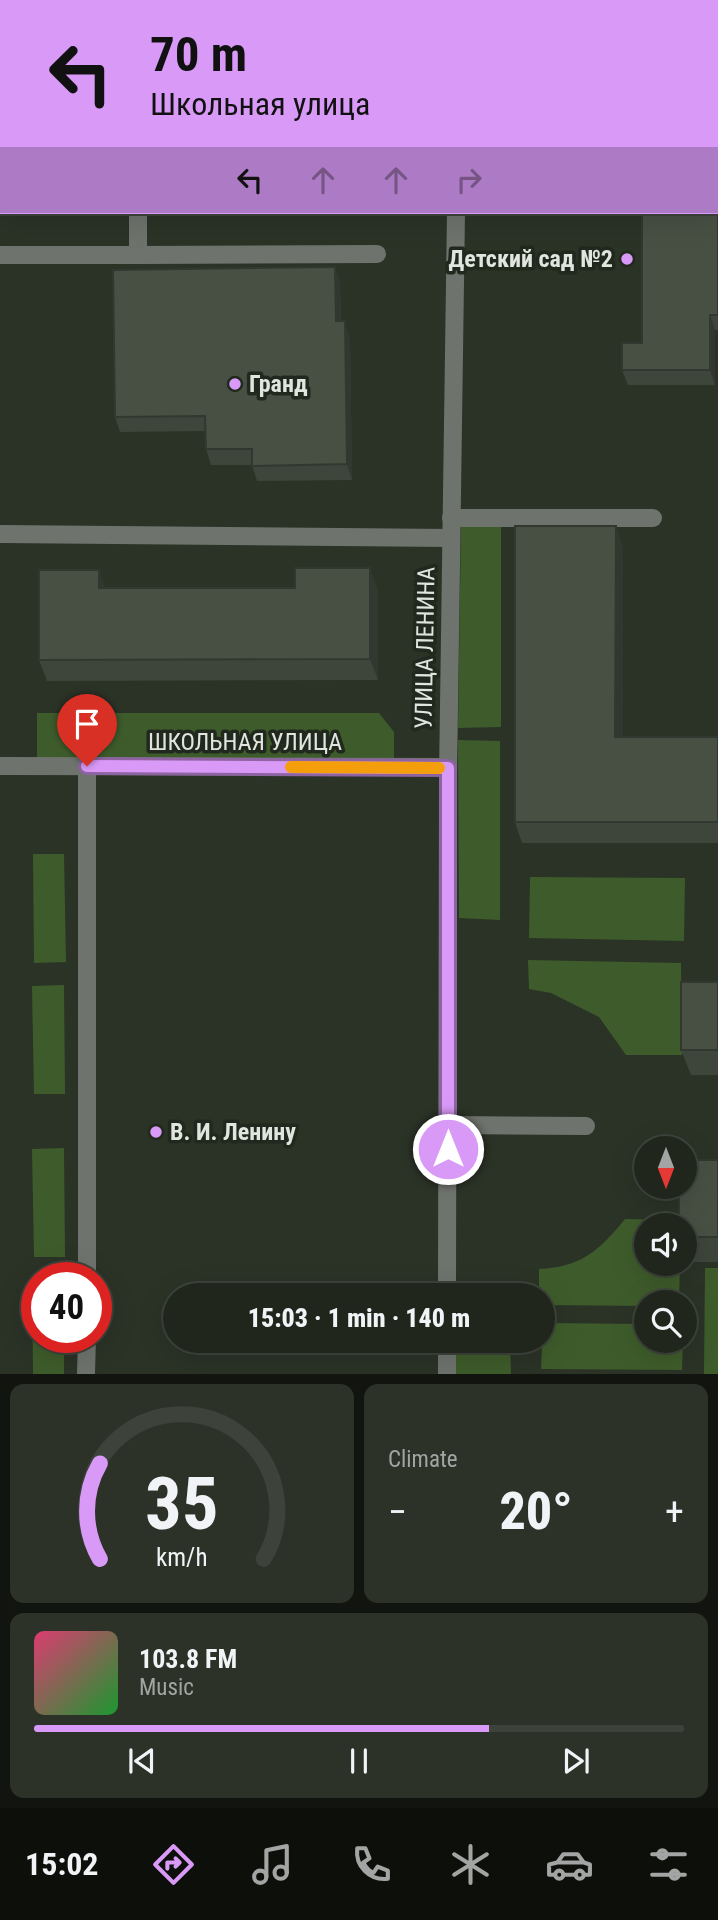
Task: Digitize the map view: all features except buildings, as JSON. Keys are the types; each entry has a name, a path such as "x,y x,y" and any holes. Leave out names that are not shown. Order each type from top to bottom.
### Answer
{"street":[{"path":"138,214 138,255"},
{"name":"УЛИЦА ЛЕНИНА","path":"447,1283 448,768 456,214"},
{"path":"0,255 377,254"},
{"path":"451,518 653,518"},
{"path":"0,534 451,538"},
{"name":"ШКОЛЬНАЯ УЛИЦА","path":"0,766 448,768"},
{"path":"87,766 87,1262"},
{"path":"449,1125 586,1126"},
{"path":"86,1353 86,1374"},
{"path":"447,1353 447,1374"}],"green space":[{"path":"501,526 501,727 458,728 461,527"},
{"path":"37,713 379,713 394,732 394,759 37,758"},
{"path":"458,740 500,741 500,920 459,918"},
{"path":"33,854 64,854 66,962 34,963"},
{"path":"530,877 685,878 684,941 529,938"},
{"path":"528,960 681,963 682,1055 626,1055 599,1017 551,993 529,989"},
{"path":"64,985 65,1094 34,1094 32,986"},
{"path":"64,1148 65,1257 34,1257 32,1149"},
{"path":"625,1219 634,1219 634,1276 680,1276 679,1290 634,1290 634,1306 555,1305 555,1283 539,1283 539,1269 578,1261 606,1240"},
{"path":"705,1268 718,1268 718,1374 704,1374"},
{"path":"555,1323 634,1324 634,1353 683,1353 682,1370 541,1369 542,1353 555,1353"},
{"path":"33,1353 64,1353 64,1374 33,1374"},
{"path":"456,1353 510,1353 511,1374 456,1374"}],"slow traffic":[{"path":"291,767 439,768"}],"place":[{"name":"Детский сад №2","path":"627,259"},
{"name":"Гранд","path":"235,384"},
{"name":"В. И. Ленину","path":"156,1132"}],"route":[{"path":"87,766 448,768 448,1149"}]}
